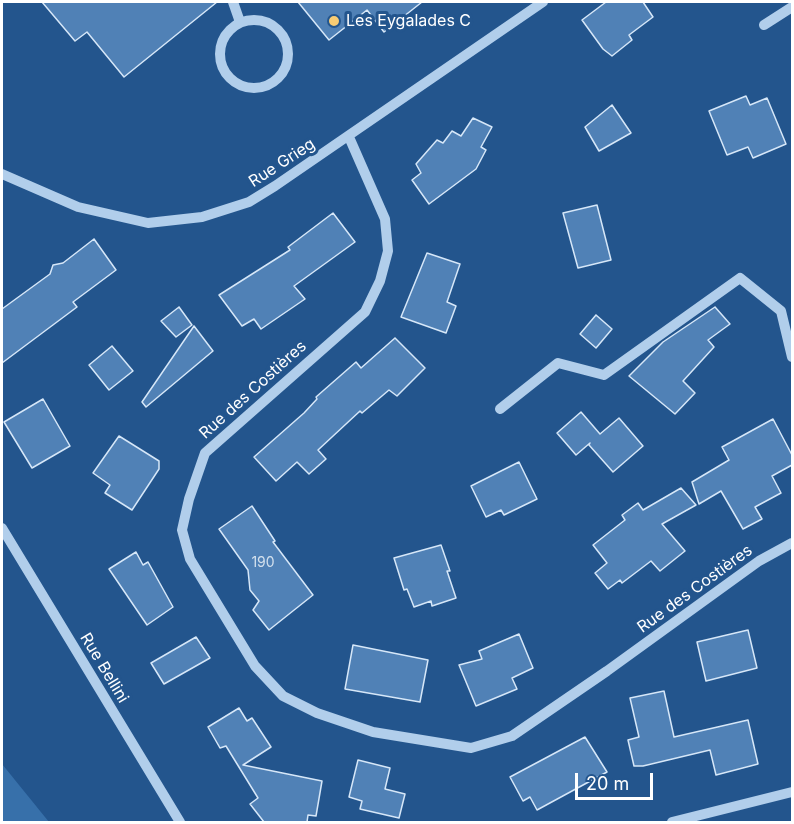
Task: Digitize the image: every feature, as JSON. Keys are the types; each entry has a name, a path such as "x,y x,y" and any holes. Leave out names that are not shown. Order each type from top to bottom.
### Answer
{"street":[{"path":"233,2 240,22"},
{"name":"Rue Grieg","path":"2,174 78,207 148,223 202,217 249,202 348,137 543,2"},
{"path":"764,25 792,7"},
{"path":"250,19 273,24 287,42 289,53 282,75 263,87 241,86 231,80 220,60 219,48 223,38 230,28 240,22 250,19"},
{"name":"Rue des Costières","path":"348,137 385,219 388,251 380,281 365,312 205,453 189,499 182,530 190,559 255,666 284,696 317,713 373,732 471,748 512,736 607,671 759,561 792,543"},
{"path":"500,409 558,363 604,375 740,278 781,311 792,357"},
{"name":"Rue Bellini","path":"2,528 180,822"},
{"path":"672,822 792,792"}],"shaded area":[{"path":"2,764 49,822 2,822"}],"building":[{"path":"42,2 217,2 124,77 87,32 75,41"},
{"name":"Les Eygalades C","path":"298,2 422,2 384,32 367,10 329,40"},
{"path":"606,2 643,2 653,17 629,35 632,40 612,56 603,49 582,20"},
{"path":"746,96 750,105 767,98 786,144 753,158 748,147 727,155 709,111"},
{"path":"612,105 631,133 599,151 585,127"},
{"path":"473,118 492,127 481,147 486,150 476,169 429,204 412,180 421,173 416,164 437,140 443,143 452,131 461,136"},
{"path":"597,205 611,260 578,268 563,213"},
{"path":"333,213 355,242 294,286 305,299 261,329 254,319 242,326 219,295 290,250 288,247"},
{"path":"94,239 116,270 73,302 77,307 2,363 2,309 50,274 53,265 63,263"},
{"path":"427,253 460,264 447,302 456,306 446,333 401,317"},
{"path":"179,307 192,325 176,337 161,321"},
{"path":"715,307 730,324 708,340 714,347 683,381 695,393 675,414 629,376 663,342"},
{"path":"596,315 612,329 596,348 580,334"},
{"path":"194,326 213,351 146,407 142,402"},
{"path":"395,338 425,368 397,396 389,390 362,413 360,411 318,450 326,459 309,474 297,462 276,481 254,457 304,413 317,399 316,397 356,362 361,368"},
{"path":"112,346 133,371 109,390 89,365"},
{"path":"43,399 70,446 32,468 4,422"},
{"path":"581,412 600,434 619,418 643,446 613,472 589,445 590,443 576,455 557,433"},
{"path":"773,419 792,455 792,465 772,476 781,493 755,507 762,519 743,529 721,491 699,504 692,482 729,460 722,447"},
{"path":"119,436 159,461 159,469 132,510 105,493 110,485 93,473"},
{"path":"519,462 537,499 504,515 501,510 486,517 471,486"},
{"path":"681,488 696,505 662,524 685,551 660,571 651,561 622,583 620,580 608,589 595,573 607,563 593,545 625,520 622,515 638,503 643,510"},
{"path":"252,506 275,541 273,542 313,595 269,630 253,610 259,601 250,590 248,570 219,529"},
{"path":"441,545 456,598 432,606 431,601 414,607 407,589 404,590 394,558"},
{"path":"136,552 143,565 148,562 173,607 147,625 109,569"},
{"path":"748,630 757,668 706,681 697,642"},
{"path":"519,634 533,668 512,678 517,689 476,706 459,665 482,659 479,651"},
{"path":"196,637 210,658 164,684 151,663"},
{"path":"353,645 428,660 420,702 345,689"},
{"path":"664,691 674,737 748,720 758,764 716,775 710,750 643,766 634,766 628,740 639,737 630,698"},
{"path":"239,708 247,721 252,718 271,747 243,765 322,781 316,816 308,815 307,822 264,822 250,804 258,798 226,746 220,748 208,727"},
{"path":"585,737 607,772 537,810 530,797 523,801 510,777"},
{"path":"358,760 390,768 385,789 405,794 399,818 360,809 362,801 349,797"}],"place":[{"name":"Les Eygalades C","path":"334,21"}]}
